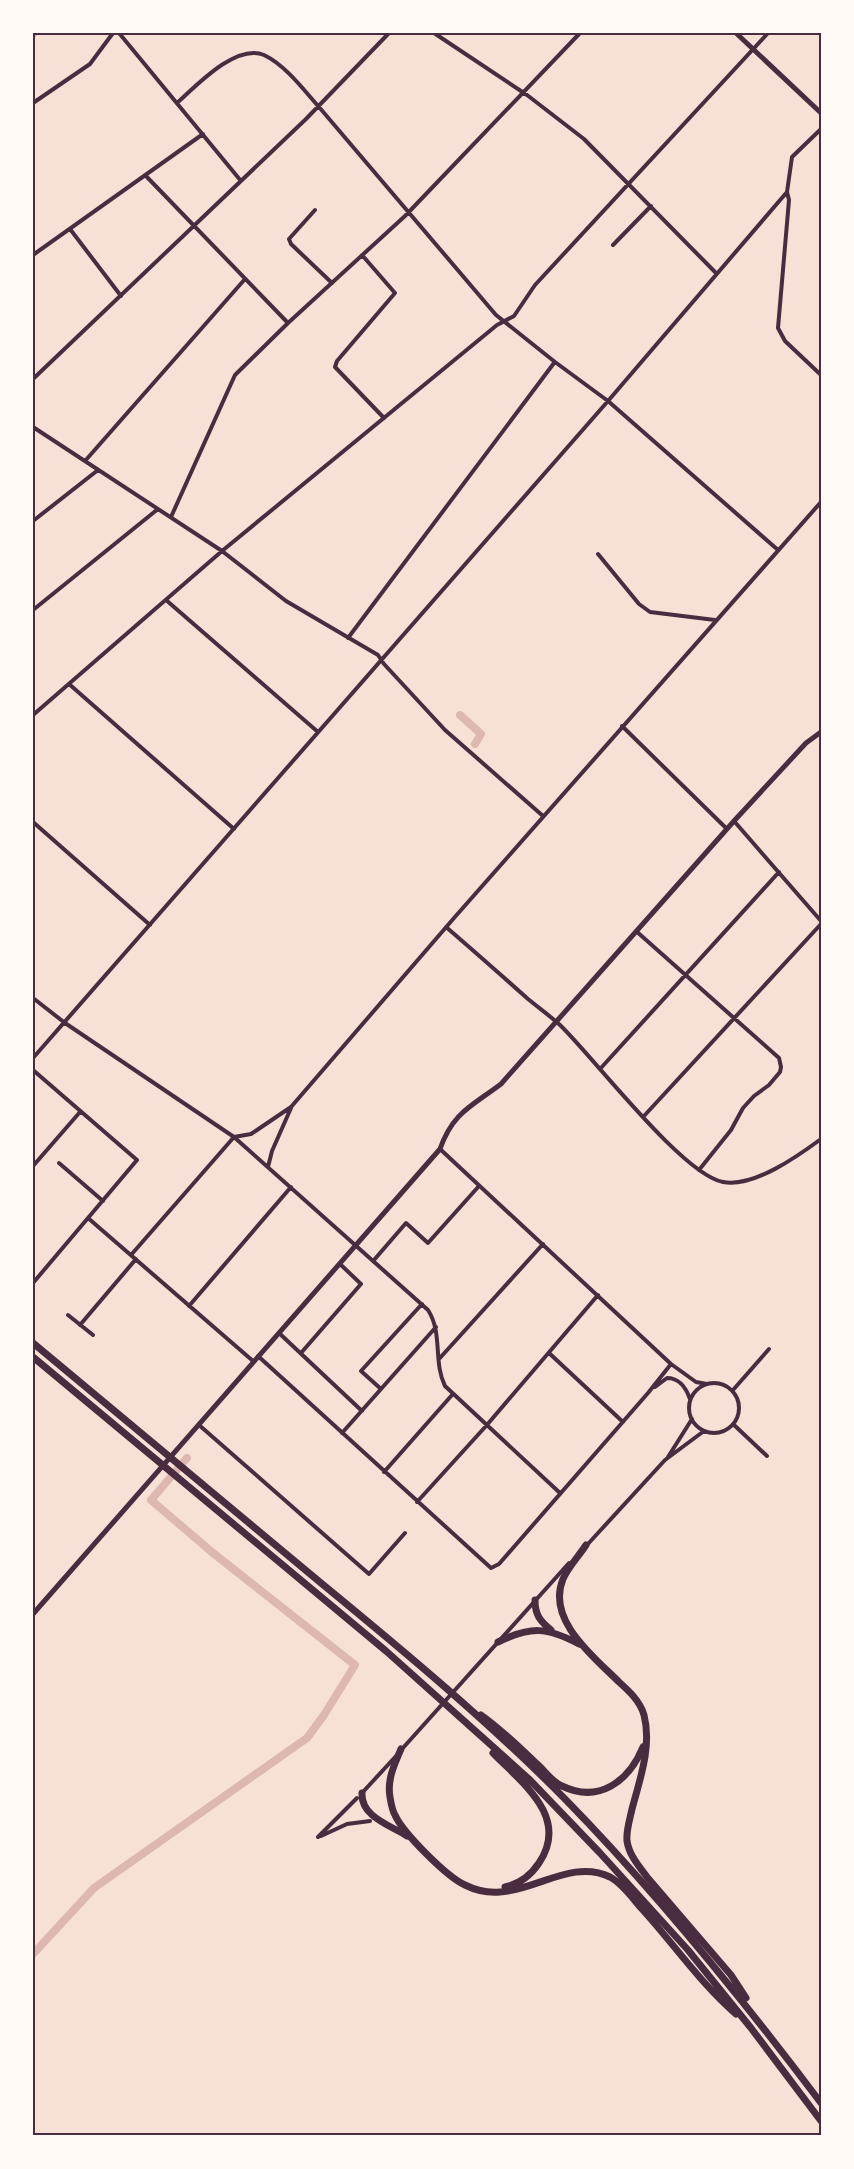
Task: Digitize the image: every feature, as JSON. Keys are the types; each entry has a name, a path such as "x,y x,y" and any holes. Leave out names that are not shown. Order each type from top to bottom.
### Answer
{"highway":[{"path":"33,1343 458,1698 565,1799 702,1950 760,2021 821,2103"},
{"path":"33,1357 386,1652 529,1779 600,1853 687,1950 751,2028 821,2121"},
{"path":"586,1545 563,1580 561,1602 565,1621 581,1645 640,1705 645,1722 644,1764 627,1830 629,1848 647,1877 731,1975 760,2021"},
{"path":"534,1600 535,1613 540,1622 581,1645"},
{"path":"498,1642 526,1631 551,1630"},
{"path":"458,1698 496,1725 558,1784 576,1791 596,1791 619,1782 633,1767 646,1739"},
{"path":"449,1708 538,1800 547,1818 549,1838 537,1866 525,1878 510,1886 485,1891"},
{"path":"401,1749 392,1771 389,1790 395,1815 412,1839 455,1880 485,1891 500,1892 558,1876 585,1872 612,1878 676,1947 719,1999 751,2028"},
{"path":"360,1796 373,1817 412,1839"}],"street":[{"path":"33,103 90,64 113,33"},
{"path":"119,33 241,181"},
{"path":"33,379 319,107 389,33"},
{"path":"434,33 522,92 584,139 716,273"},
{"path":"171,517 236,375 288,323 408,212 580,33"},
{"path":"736,33 821,113"},
{"path":"33,715 222,551 497,325 514,316 535,285 768,33"},
{"path":"177,103 230,59 250,53 263,55 297,83 319,107 496,315 608,401 778,550"},
{"path":"821,129 792,157 787,192 789,200 778,328 784,341 821,375"},
{"path":"33,255 203,134"},
{"path":"145,175 288,323"},
{"path":"33,1058 608,401 787,192"},
{"path":"613,245 651,206"},
{"path":"315,210 289,239 291,244 332,283"},
{"path":"70,229 121,296"},
{"path":"362,255 395,293 335,367 384,418"},
{"path":"85,461 245,279"},
{"path":"348,638 555,362"},
{"path":"33,427 222,551 286,601 382,658 384,664 445,730 543,816"},
{"path":"33,521 98,470"},
{"path":"131,1255 234,1137 251,1134 291,1107 543,816 821,502"},
{"path":"33,610 158,509"},
{"path":"598,554 639,604 650,612 716,620"},
{"path":"166,600 318,732"},
{"path":"69,684 234,829"},
{"path":"622,726 727,829"},
{"path":"33,1614 440,1149 448,1130 462,1112 501,1084 734,820 806,743 821,732"},
{"path":"644,1116 735,1019 821,922 734,820"},
{"path":"33,822 150,925"},
{"path":"600,1069 779,872"},
{"path":"446,927 555,1022 674,1149 708,1177 736,1183 779,1166 821,1139"},
{"path":"635,931 779,1058 780,1072 743,1108 731,1130 699,1170"},
{"path":"33,998 65,1023 234,1137 422,1304 428,1310 436,1327 439,1374 445,1386 452,1395 560,1493"},
{"path":"33,1070 137,1160 33,1283"},
{"path":"268,1167 272,1151 291,1107"},
{"path":"33,1166 80,1112"},
{"path":"440,1149 671,1364 696,1382 720,1383 733,1390 740,1411 734,1424 720,1432 704,1431 665,1460"},
{"path":"59,1163 103,1201"},
{"path":"374,1260 406,1223 428,1243 479,1186"},
{"path":"189,1306 291,1187"},
{"path":"88,1218 189,1306 255,1358 342,1433 491,1568 499,1564 622,1422 664,1379 671,1377 687,1391 692,1419 704,1431"},
{"path":"439,1360 543,1244"},
{"path":"80,1325 136,1259"},
{"path":"301,1353 361,1284 340,1264"},
{"path":"417,1502 486,1426 598,1295"},
{"path":"381,1389 362,1371 422,1304"},
{"path":"68,1315 93,1335"},
{"path":"342,1433 436,1327"},
{"path":"279,1332 362,1411"},
{"path":"733,1390 769,1349"},
{"path":"549,1353 622,1422"},
{"path":"648,1394 671,1364"},
{"path":"690,1401 694,1393 707,1384"},
{"path":"384,1472 452,1395"},
{"path":"370,1821 347,1824 318,1837 360,1796 534,1600 665,1460 692,1419"},
{"path":"734,1424 767,1456"},
{"path":"199,1425 369,1574 405,1533"}],"waterway":[{"path":"460,715 481,734 475,744"},
{"path":"33,1954 94,1888 307,1738 355,1665 213,1553 151,1500 187,1458"}]}
